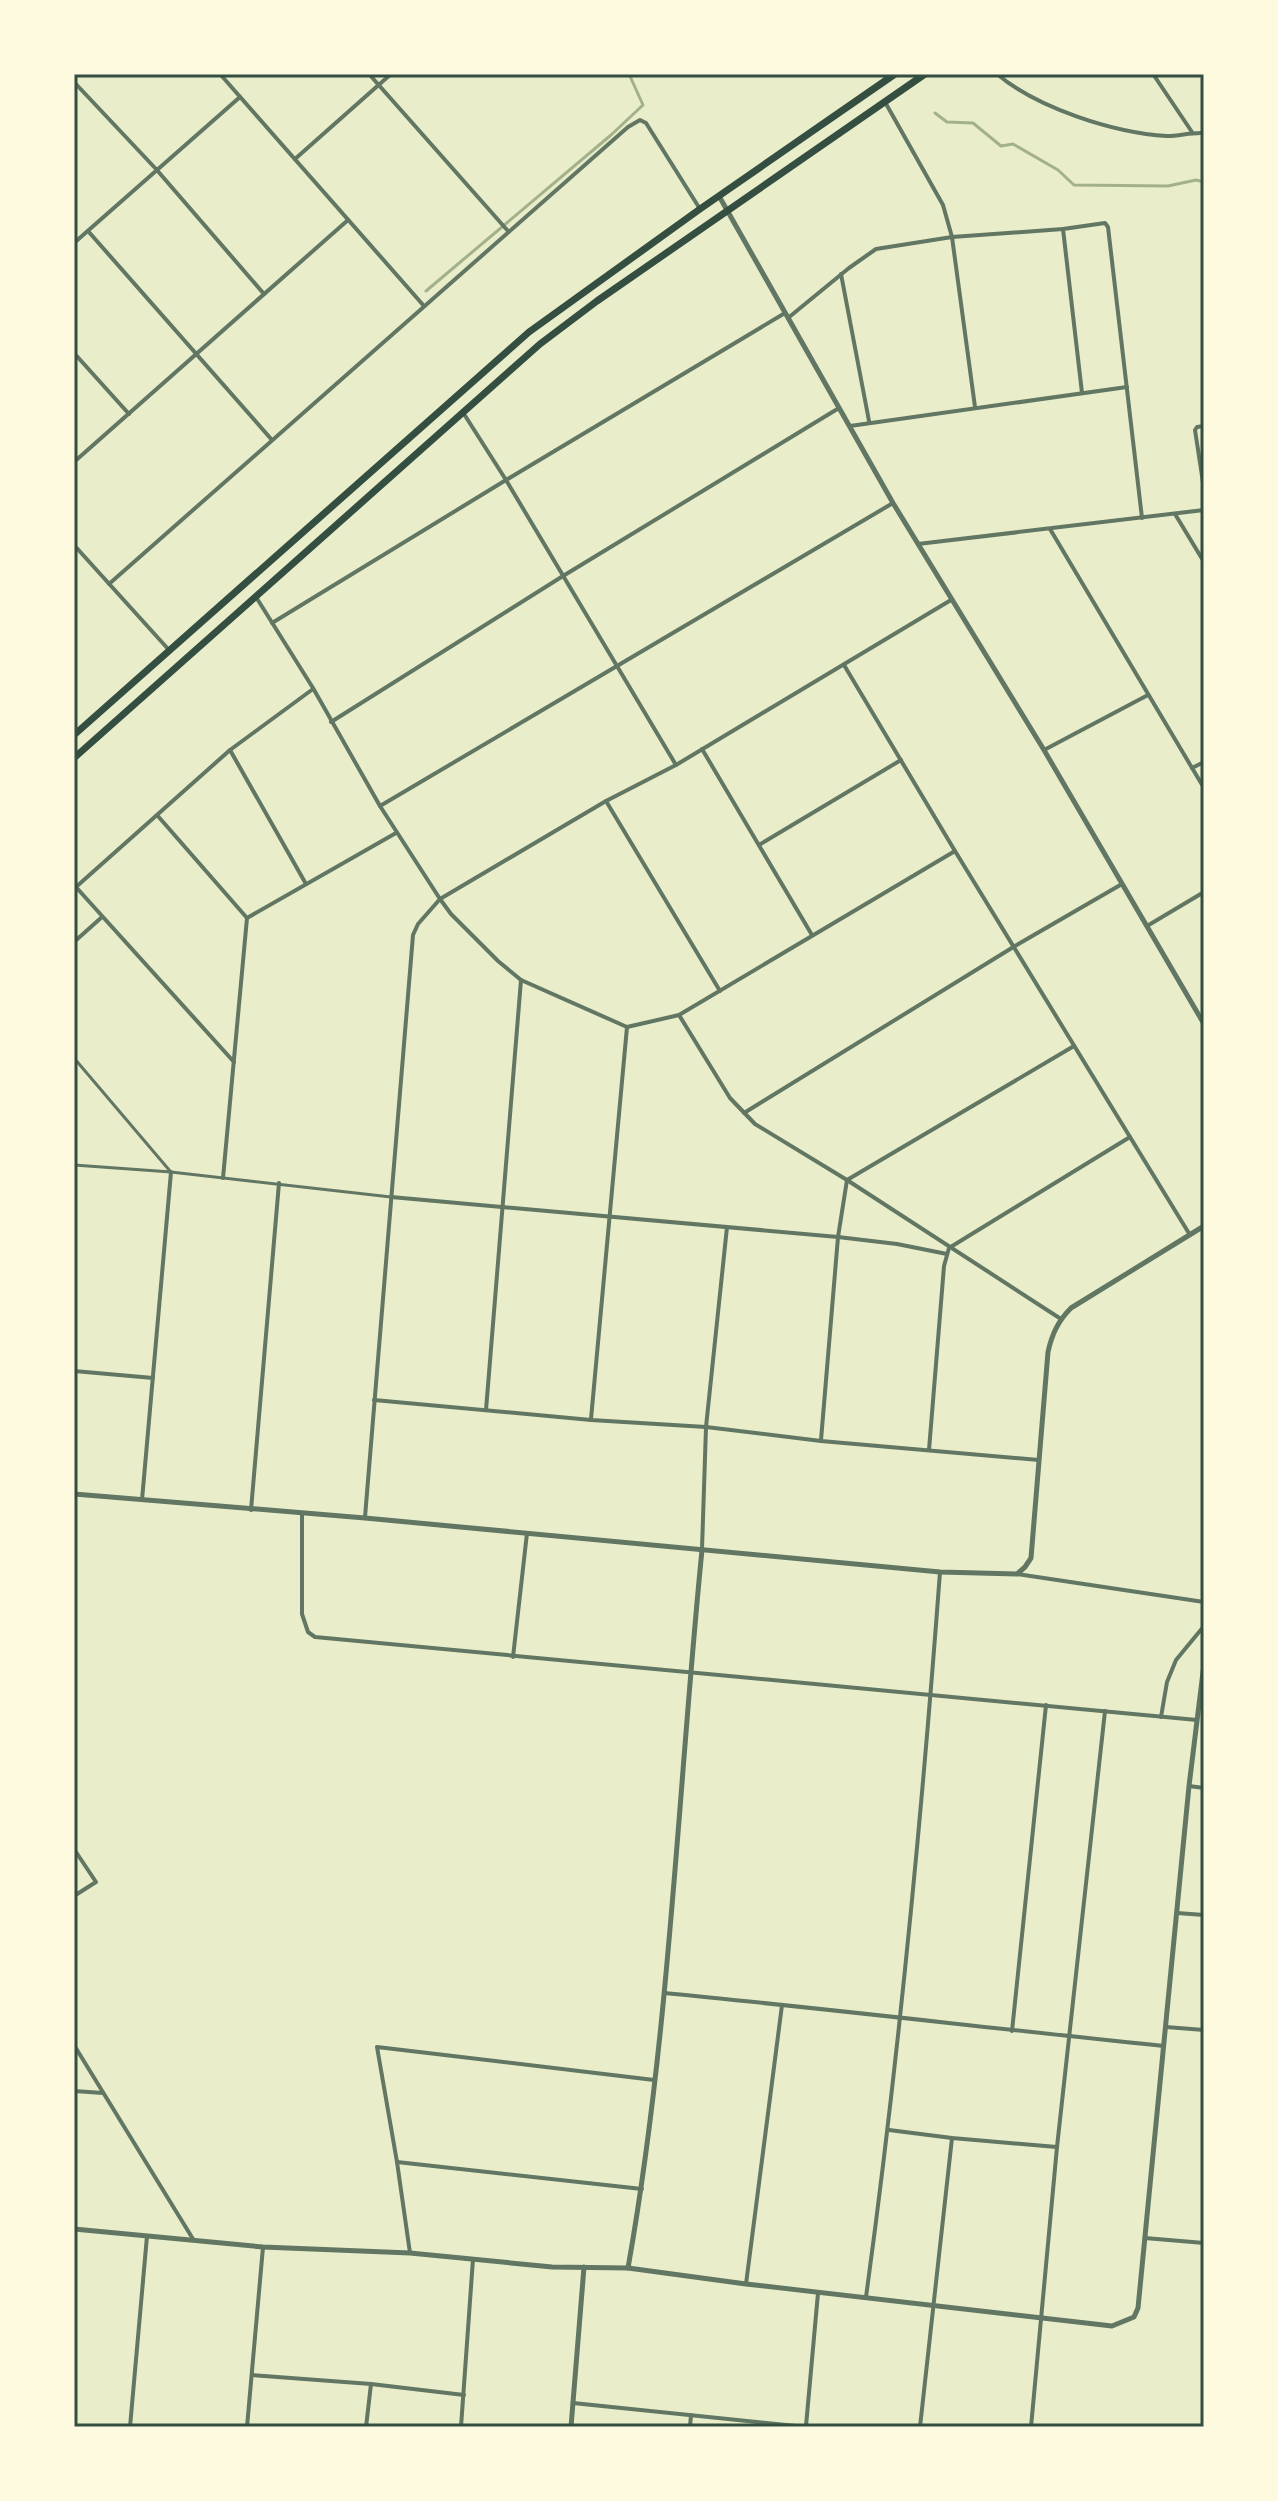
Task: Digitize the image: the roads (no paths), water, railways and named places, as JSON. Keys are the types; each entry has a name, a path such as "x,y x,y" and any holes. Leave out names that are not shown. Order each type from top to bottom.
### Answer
{"highway":[{"path":"74,735 529,332 895,74"},
{"path":"74,758 540,344 597,301 925,74"}],"street":[{"path":"220,74 424,306"},
{"path":"369,74 508,232"},
{"path":"295,159 391,74"},
{"path":"997,74 1012,87 1072,114 1123,129 1164,136 1204,133"},
{"path":"1153,74 1192,132"},
{"path":"75,78 264,294"},
{"path":"74,243 240,97"},
{"path":"885,102 943,205 952,237 975,407"},
{"path":"109,584 628,127 640,120 646,123 700,209"},
{"path":"719,196 893,503 1044,750 1204,1024"},
{"path":"74,462 348,220"},
{"path":"272,623 506,480 786,316 876,249 952,237 1107,224 1142,518"},
{"path":"1063,229 1082,393"},
{"path":"88,231 272,440"},
{"path":"841,274 869,421"},
{"path":"74,353 129,414"},
{"path":"850,426 1127,387"},
{"path":"331,722 839,408"},
{"path":"462,412 676,765"},
{"path":"1204,426 1195,430 1204,489"},
{"path":"380,806 893,503"},
{"path":"918,544 1204,510"},
{"path":"1175,514 1204,562"},
{"path":"1050,529 1204,788"},
{"path":"74,545 169,651"},
{"path":"256,597 313,688 380,806 451,914 521,980 627,1027 679,1015 955,851"},
{"path":"365,1518 413,935 418,924 440,899 606,801 676,765 951,600"},
{"path":"844,665 1190,1235"},
{"path":"234,1062 75,886 230,750 313,688"},
{"path":"1044,750 1148,695"},
{"path":"702,749 812,935"},
{"path":"230,750 306,884"},
{"path":"759,845 901,760"},
{"path":"1192,769 1204,762"},
{"path":"606,801 720,991"},
{"path":"157,815 247,918 223,1178"},
{"path":"247,918 397,832"},
{"path":"743,1114 1015,946 1122,884"},
{"path":"1147,926 1204,892"},
{"path":"74,942 102,917"},
{"path":"486,1410 521,980"},
{"path":"679,1015 730,1098 755,1124 847,1180 948,1251 1061,1319"},
{"path":"591,1420 627,1027"},
{"path":"847,1180 1074,1046"},
{"path":"74,1058 171,1172 142,1500"},
{"path":"74,1165 838,1237 948,1251 1130,1137"},
{"path":"821,1441 838,1237 847,1180"},
{"path":"251,1510 279,1183"},
{"path":"1017,1574 1031,1558 1048,1352 1061,1319 1071,1308 1204,1226"},
{"path":"628,2268 642,2189 664,1993 702,1549 706,1427 727,1227"},
{"path":"929,1450 948,1251"},
{"path":"74,1371 153,1378"},
{"path":"374,1400 706,1427 821,1441 1039,1460"},
{"path":"74,1494 940,1572 1017,1574 1204,1602"},
{"path":"302,1514 302,1614 308,1632 315,1637 1197,1720"},
{"path":"513,1657 527,1533"},
{"path":"866,2297 901,2016 940,1572"},
{"path":"1161,1717 1167,1682 1176,1660 1204,1626"},
{"path":"74,2229 263,2247 410,2253 552,2267 628,2268 1112,2326 1134,2317 1138,2308 1189,1786 1204,1664"},
{"path":"1012,2031 1046,1705"},
{"path":"1031,2427 1057,2147 1105,1711"},
{"path":"1189,1786 1204,1788"},
{"path":"74,1849 96,1882 74,1896"},
{"path":"1177,1913 1204,1915"},
{"path":"664,1993 1164,2046"},
{"path":"746,2284 782,2005"},
{"path":"1166,2027 1204,2030"},
{"path":"74,2045 193,2239"},
{"path":"410,2253 377,2047 654,2080"},
{"path":"74,2091 104,2093"},
{"path":"889,2130 1057,2147"},
{"path":"920,2427 952,2138"},
{"path":"397,2162 642,2189"},
{"path":"130,2427 147,2236"},
{"path":"1145,2238 1204,2243"},
{"path":"247,2427 263,2247"},
{"path":"461,2427 473,2259"},
{"path":"571,2427 584,2267"},
{"path":"573,2403 806,2427 818,2293"},
{"path":"252,2375 464,2395"},
{"path":"366,2427 371,2384"},
{"path":"690,2427 691,2415"}],"waterway":[{"path":"426,291 643,105 629,74"},
{"path":"935,113 947,122 973,123 1001,146 1013,144 1058,170 1074,185 1168,186 1196,180 1204,182"}]}
